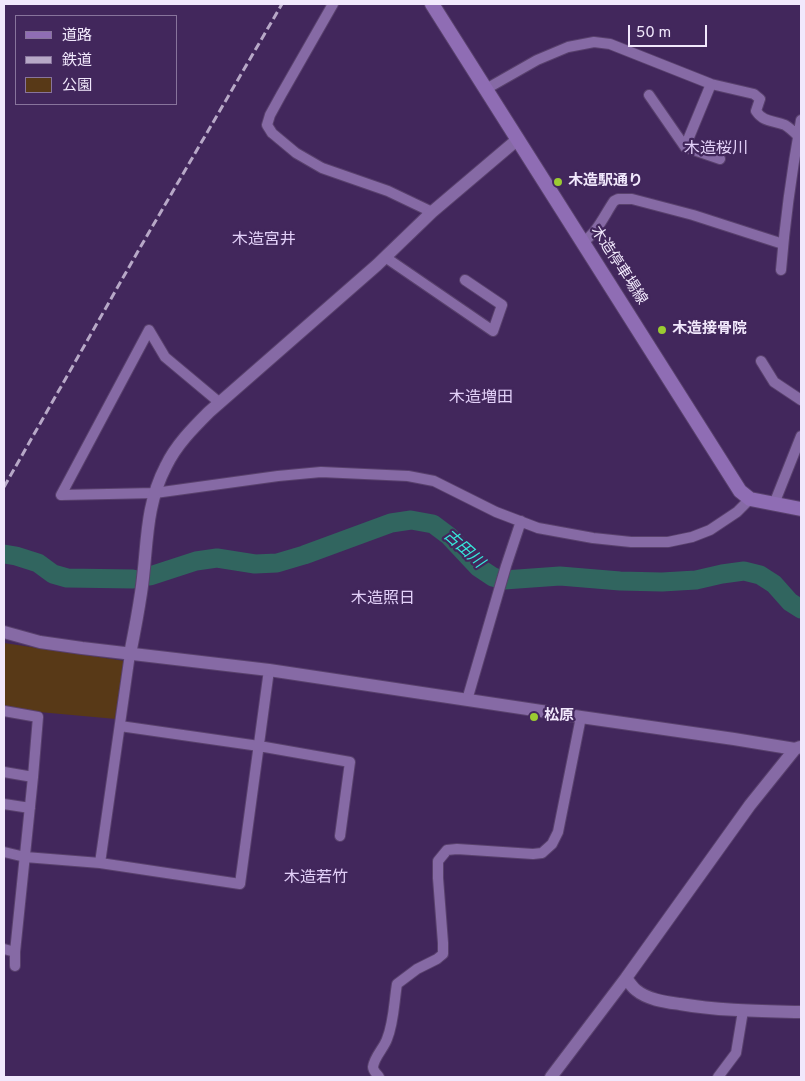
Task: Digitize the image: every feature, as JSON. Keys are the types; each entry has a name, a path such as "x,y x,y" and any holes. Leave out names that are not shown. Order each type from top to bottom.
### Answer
{"main road":[{"name":"木造停車場線","path":"432,4 734,482 740,491 750,499"},
{"path":"750,499 801,509"}],"street":[{"path":"333,4 281,94 267,125 272,134 296,153 322,168 388,191 432,212"},
{"path":"486,89 537,60 568,47 594,42 610,44 711,84 754,94 760,99 756,111 760,117 784,124 798,136"},
{"path":"685,146 711,84"},
{"path":"649,95 685,146 720,159"},
{"path":"781,270 783,244 798,159 798,136 801,120"},
{"path":"100,863 130,654 141,592 148,518 166,465 186,435 220,403 385,257 432,212 518,139"},
{"path":"583,242 595,230 614,201 618,199 632,199 693,215 783,244"},
{"path":"385,257 493,330 502,305 465,280"},
{"path":"220,403 165,357 149,330 60,495 155,493 321,472 408,476 434,481 496,512 538,528 593,538 630,542 668,542 692,537 710,530 737,512 750,499"},
{"path":"761,361 774,382 801,400"},
{"path":"774,504 801,436"},
{"path":"467,700 521,521"},
{"path":"4,632 40,642 270,670 798,748"},
{"path":"4,852 25,857 100,863 240,884 270,670"},
{"path":"4,711 38,717 15,966"},
{"path":"379,1077 373,1066 387,1040 391,1028 397,984 417,969 443,954 438,861 447,850 533,854 542,853 552,844 558,832 581,717"},
{"path":"120,726 259,746 350,762 340,836"},
{"path":"551,1077 626,978 750,805 798,748"},
{"path":"4,772 33,777"},
{"path":"4,804 30,808"},
{"path":"4,949 15,952"},
{"path":"626,978 637,991 652,998 707,1008 801,1012"},
{"path":"718,1077 736,1054 743,1011"}],"green space":[{"path":"4,643 125,661 116,719 39,712 4,706"}],"waterway":[{"name":"古田川","path":"150,576 196,561 217,558 255,564 277,563 391,523 411,520 433,524 449,536 478,567 493,577 504,580 560,576 662,582 696,580 744,571 760,575 774,584 790,602 801,609"},
{"name":"古田川","path":"4,554 38,563 53,574 67,578 133,579"}],"railway":[{"path":"4,487 282,4"}],"place":[{"name":"木造駅通り","path":"558,182"},
{"name":"木造接骨院","path":"662,330"},
{"name":"松原","path":"534,717"}],"district":[{"name":"木造桜川","path":"716,150"},
{"name":"木造宮井","path":"264,241"},
{"name":"木造増田","path":"481,399"},
{"name":"木造照日","path":"383,600"},
{"name":"木造若竹","path":"316,879"}]}
